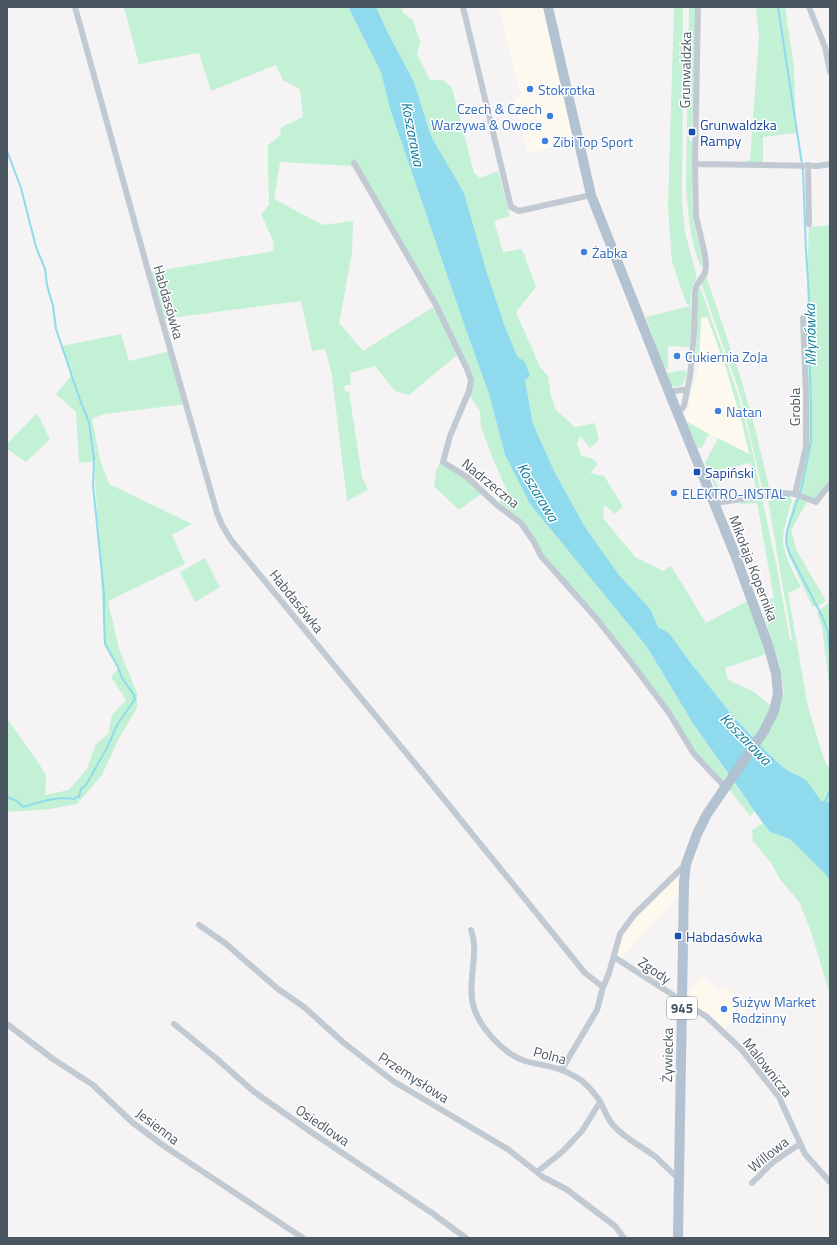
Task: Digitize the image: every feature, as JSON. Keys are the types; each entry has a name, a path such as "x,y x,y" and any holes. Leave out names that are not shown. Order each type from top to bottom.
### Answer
{"main road":[{"name":"Mikołaja Kopernika","path":"548,7 590,194 736,557 768,645 776,674 778,694 774,711 764,731 725,787"},
{"name":"Żywiecka","path":"678,1238 684,882 686,864 697,834 707,814 725,787"}],"street":[{"name":"Habdasówka","path":"75,7 217,513 226,533 585,973 602,987"},
{"path":"463,7 511,207 519,211 590,194"},
{"name":"Grunwaldzka","path":"678,414 684,406 687,389 694,332 695,292 697,285 705,273 706,266 706,254 696,216 695,164 698,7"},
{"path":"809,7 825,46 830,72"},
{"name":"Nadrzeczna","path":"354,163 436,305 467,369 470,380 469,391 450,436 443,462 467,477 497,505 521,522 534,542 540,556 596,618 669,713 694,754 725,787"},
{"path":"695,164 818,166 830,164"},
{"path":"808,165 809,224"},
{"name":"Grobla","path":"795,494 806,447 806,394 803,318"},
{"path":"669,392 687,389"},
{"path":"715,504 782,493 795,494 816,502 830,484"},
{"path":"562,1069 597,1010 602,987 609,973 620,934 634,915 686,864"},
{"name":"Przemysłowa","path":"198,925 225,943 278,989 304,1006 344,1043 393,1081 509,1150 543,1177 566,1189 615,1226 624,1238"},
{"name":"Polna","path":"472,930 475,947 471,982 474,1008 480,1020 492,1037 508,1052 524,1060 562,1069 577,1077 590,1088 613,1125 657,1159 679,1179"},
{"name":"Zgody","path":"614,957 682,1002"},
{"name":"Malownicza","path":"682,1002 707,1017 741,1049 779,1097 805,1154 830,1182"},
{"name":"Jesienna","path":"7,1024 53,1059 93,1085 133,1123 164,1146 303,1238"},
{"name":"Osiedlowa","path":"174,1024 253,1091 310,1132 432,1213 466,1238"},
{"path":"537,1172 562,1152 582,1131 600,1102"},
{"name":"Willowa","path":"752,1183 773,1162 800,1144"}],"shaded area":[{"path":"499,7 544,7 576,142 528,153 514,97 520,96"},
{"path":"707,317 726,368 742,423 749,455 686,421 699,365 701,318"},
{"path":"681,873 681,891 622,958 616,955 622,934 636,916"},
{"path":"702,976 718,992 725,985 746,1008 724,1030 690,1003 689,989"}],"green space":[{"path":"124,7 348,7 381,72 390,109 489,394 505,455 530,504 647,647 692,722 728,774 722,782 704,765 671,713 542,555 523,521 499,502 507,491 481,426 480,411 470,396 471,380 438,304 353,166 280,162 274,199 323,225 353,221 352,253 339,323 363,351 435,306 457,355 409,395 395,391 375,366 350,373 351,385 345,385 344,391 349,392 362,477 368,490 347,501 332,375 325,349 312,351 301,301 162,319 151,272 274,251 273,241 261,214 269,205 268,145 281,135 280,128 303,117 300,89 283,80 276,65 211,91 199,53 139,64"},
{"path":"376,7 401,7 403,13 413,20 420,42 417,54 430,80 443,80 452,88 474,173 480,178 498,171 510,216 494,221 503,252 522,249 536,287 516,312 540,367 548,376 551,396 556,410 575,427 595,423 599,440 590,448 580,436 577,444 581,455 595,460 597,465 590,473 604,476 623,506 615,514 604,505 603,518 635,557 663,571 671,566 706,623 747,601 766,654 725,668 728,680 754,692 771,706 764,722 754,738 732,715 669,633 658,627 651,610 619,575 585,527 555,473 533,424 525,380 530,376 525,362 517,356 504,324 487,273 464,193 431,136 414,82"},
{"path":"674,7 683,7 682,203 685,232 697,278 691,294 691,328 689,347 668,346 668,369 664,369 646,317 690,306 686,303 672,262 668,207"},
{"path":"689,7 696,7 694,117 692,117 692,125 690,127 690,141 693,141 692,207 703,266 700,265 692,236 686,186"},
{"path":"756,7 785,7 794,67 796,133 763,137 763,165 736,165 750,160 759,37"},
{"path":"830,225 830,483 815,499 797,494 807,448 806,331 808,319 807,275 809,227"},
{"path":"705,273 741,379 755,428 770,491 763,492 737,385 700,280"},
{"path":"700,287 737,392 750,440 761,493 757,494 751,463 711,471 723,498 720,498 705,463 718,438 749,454 742,423 726,368 707,317 701,318 699,361 696,358 697,296"},
{"path":"121,334 129,361 171,351 186,404 104,414 92,419 100,460 109,484 192,524 172,535 185,564 108,601 119,649 137,693 137,708 118,740 102,775 77,804 50,809 7,812 7,718 46,776 45,795 69,790 87,769 96,744 108,734 112,715 126,700 111,677 118,669 104,641 94,463 98,461 79,463 76,412 56,394 71,376 62,346"},
{"path":"685,370 687,374 682,385 675,387 671,385 667,374"},
{"path":"37,413 50,439 26,462 7,449 7,444"},
{"path":"686,421 709,434 702,447 698,448 696,445"},
{"path":"443,462 484,492 459,510 434,486 436,471 440,463"},
{"path":"783,495 789,496 792,500 784,531 783,540 785,551 801,587 788,593 808,707 823,756 828,767 830,767 830,802 821,801 795,773 784,768 759,744 778,714 784,693 781,671 760,601 774,598 757,503 740,504 740,501 762,498 777,568 790,641 792,640 768,500 769,497"},
{"path":"798,498 807,502 791,530 797,551 826,601 816,607 812,606 786,547 786,534 789,521 794,501"},
{"path":"205,558 220,587 195,602 180,572"},
{"path":"830,599 830,691 822,628 817,613 829,602 828,600"},
{"path":"733,782 755,811 750,816 729,789"},
{"path":"763,823 770,832 790,839 826,875 830,881 830,991 800,903 779,878 772,864 753,841 752,830"}],"water":[{"name":"Koszarawa","path":"348,7 376,7 414,82 431,136 464,193 487,273 504,324 517,356 525,362 530,376 525,380 533,424 555,473 585,527 619,575 651,610 658,627 669,633 732,715 766,751 784,768 806,780 821,801 830,802 830,881 826,875 790,839 770,832 692,722 647,647 530,504 505,455 489,394 390,109 381,72"}],"waterway":[{"name":"Młynówka","path":"778,7 803,171 810,313 809,340 811,441 802,486 787,531 786,540 790,554 822,616 828,632 830,653"},
{"path":"7,151 21,188 36,247 45,269 56,329 89,422 94,459 93,485 104,594 105,644 118,667 122,678 134,695 135,699 117,725 108,746 86,785 81,789 79,797 74,799 61,798 48,800 23,807 17,801 7,797"},
{"name":"Młynówka","path":"825,802 830,790"}],"place":[{"name":"Stokrotka","path":"530,89"},
{"name":"Czech & Czech Warzywa & Owoce","path":"550,116"},
{"name":"Grunwaldzka Rampy","path":"692,132"},
{"name":"Zibi Top Sport","path":"545,141"},
{"name":"Żabka","path":"584,252"},
{"name":"Cukiernia ZoJa","path":"677,356"},
{"name":"Natan","path":"718,411"},
{"name":"Sapiński","path":"697,472"},
{"name":"ELEKTRO-INSTAL","path":"674,493"},
{"name":"Habdasówka","path":"678,936"},
{"name":"Sużyw Market Rodzinny","path":"724,1009"}]}
